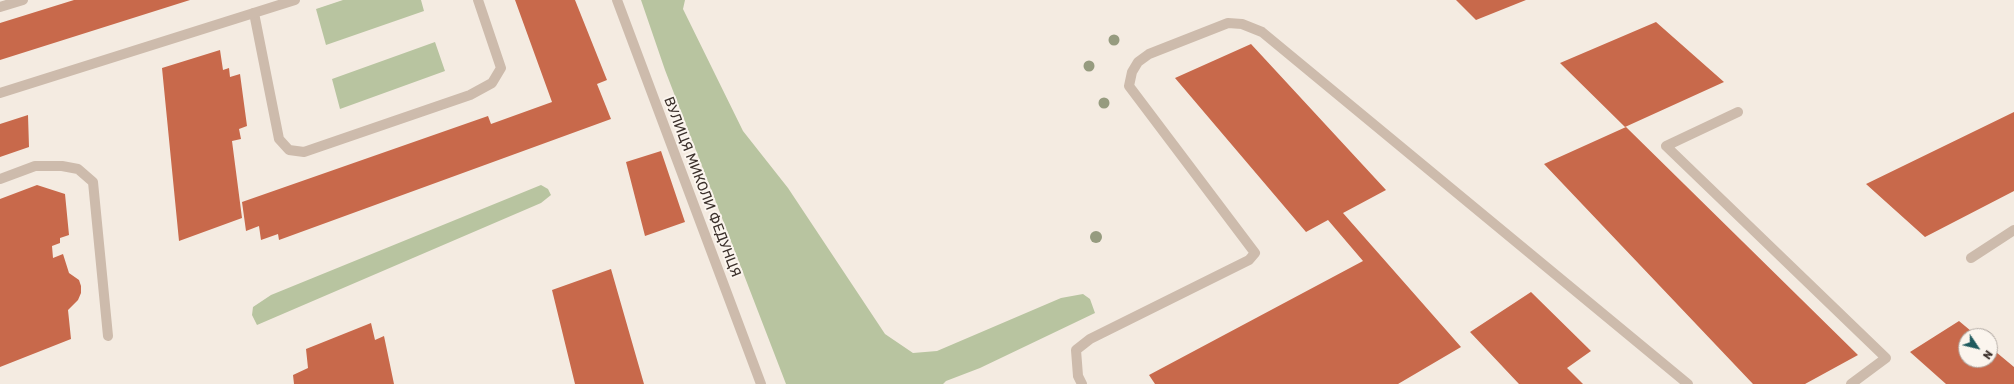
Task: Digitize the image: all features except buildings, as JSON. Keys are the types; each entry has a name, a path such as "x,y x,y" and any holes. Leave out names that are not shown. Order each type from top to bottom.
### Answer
{"street":[{"path":"0,8 22,0"},
{"path":"0,93 295,0"},
{"path":"254,13 279,139 289,150 304,152 470,94 492,83 501,68 478,0"},
{"name":"ВУЛИЦЯ МИКОЛИ ФЕДУНЦЯ","path":"617,0 761,384"},
{"path":"1082,384 1078,376 1076,350 1090,339 1250,260 1255,253 1129,86 1132,72 1138,62 1149,54 1228,23 1242,24 1262,32 1688,384"},
{"path":"1738,112 1666,146 1886,358 1851,384"},
{"path":"0,179 35,166 62,166 78,169 93,182 108,336"},
{"path":"1971,258 2014,230"}],"green space":[{"path":"343,0 421,0 424,11 326,45 316,9"},
{"path":"641,0 685,0 683,9 743,131 788,188 885,334 913,353 937,351 1061,298 1083,294 1090,299 1095,313 980,368 946,381 943,384 786,384 665,70"},
{"path":"435,42 445,71 340,109 332,79"},
{"path":"541,185 548,189 551,195 541,203 257,325 252,315 253,307 271,295"}]}
